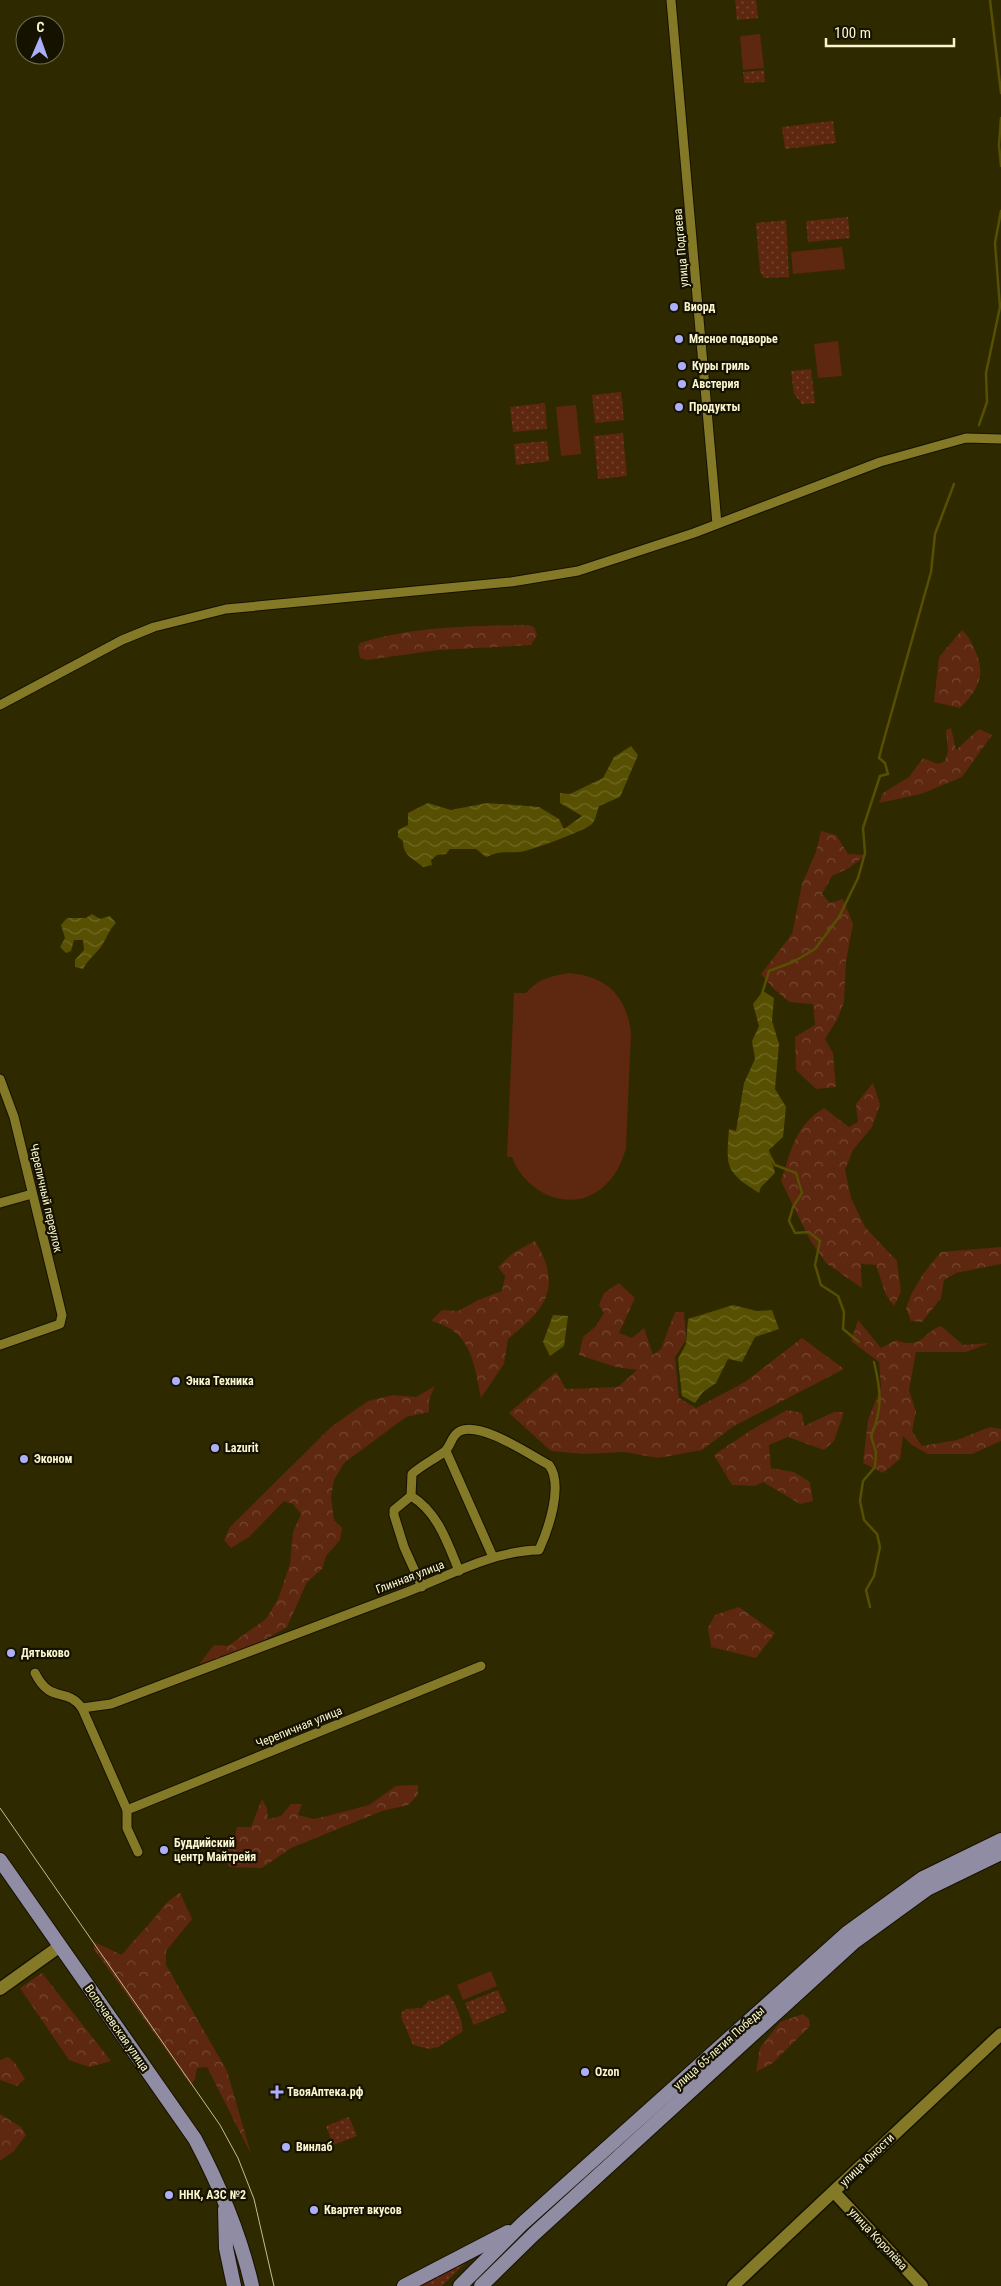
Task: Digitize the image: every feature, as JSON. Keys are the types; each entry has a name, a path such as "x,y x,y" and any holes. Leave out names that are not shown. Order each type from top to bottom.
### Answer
{"main road":[{"name":"улица 65-летия Победы","path":"460,2286 522,2224 846,1932 923,1878 1001,1840"},
{"name":"улица 65-летия Победы","path":"481,2286 534,2234 854,1942 927,1889 1001,1853"},
{"name":"Волочаевская улица","path":"0,1860 194,2139 225,2201 242,2244 252,2286"},
{"name":"Волочаевская улица","path":"225,2201 226,2248 234,2286"},
{"path":"404,2286 522,2224"}],"street":[{"name":"улица Подгаева","path":"671,0 718,524"},
{"path":"0,705 122,640 154,627 217,611 511,582 578,571 718,524 880,462 966,438 1001,439"},
{"name":"Черепичный переулок","path":"0,1079 14,1117 62,1315 60,1324 0,1345"},
{"path":"0,1203 32,1194"},
{"name":"Глинная улица","path":"82,1708 111,1704 422,1586 493,1557 518,1550 539,1550 550,1526 554,1505 553,1470 549,1465 483,1430 471,1428 459,1431 452,1439 446,1451 422,1465 412,1474 408,1499"},
{"path":"446,1451 493,1557"},
{"path":"422,1586 404,1547 394,1515 394,1510 408,1499 420,1501 440,1527 459,1571"},
{"name":"Черепичная улица","path":"127,1810 481,1666"},
{"path":"35,1673 42,1686 53,1694 68,1696 77,1701 82,1708 127,1810 127,1828 138,1852"},
{"path":"0,1989 60,1946"},
{"name":"улица Юности","path":"733,2286 1001,2034"},
{"name":"улица Королёва","path":"834,2192 922,2286"}],"green space":[{"path":"735,0 756,0 758,18 737,20"},
{"path":"760,34 764,68 743,70 740,36"},
{"path":"764,70 765,82 744,83 743,72"},
{"path":"833,121 836,143 785,149 782,127"},
{"path":"848,217 850,238 808,242 806,221"},
{"path":"786,220 789,277 764,278 760,272 756,223"},
{"path":"842,247 845,269 793,274 791,252"},
{"path":"838,341 842,376 818,378 814,344"},
{"path":"811,369 815,403 802,404 794,394 791,371"},
{"path":"621,392 624,420 595,423 592,395"},
{"path":"545,403 547,429 513,432 510,407"},
{"path":"576,405 581,454 561,456 556,407"},
{"path":"623,433 627,476 598,479 594,436"},
{"path":"547,441 549,461 516,465 514,444"},
{"path":"528,625 534,627 537,635 531,645 438,650 367,660 360,658 358,647 360,643 381,637 422,630"},
{"path":"962,630 969,638 977,656 980,672 977,687 960,708 934,702 939,657"},
{"path":"951,728 956,750 979,729 992,735 962,777 921,794 879,803 883,793 909,777 923,758 938,764 945,761 948,751 946,730"},
{"path":"821,831 836,835 848,854 866,855 849,868 832,876 822,894 830,903 843,899 853,924 846,961 844,1002 837,1020 825,1039 833,1053 836,1087 816,1089 796,1070 795,1037 815,1025 813,1004 789,1002 761,974 792,934 802,884 816,852"},
{"path":"569,973 594,978 612,990 624,1008 631,1032 626,1149 620,1166 610,1180 598,1191 584,1198 570,1200 555,1198 542,1192 529,1183 519,1171 512,1157 507,1157 514,993 526,993 535,984 545,979"},
{"path":"873,1083 880,1104 872,1127 853,1150 845,1170 851,1198 865,1227 897,1261 901,1292 894,1306 886,1295 876,1265 861,1264 862,1288 826,1263 810,1240 781,1181 795,1140 806,1123 824,1108 849,1127 858,1122 856,1104"},
{"path":"535,1241 548,1272 549,1284 546,1296 541,1307 532,1318 508,1339 504,1364 481,1398 473,1361 463,1340 444,1325 431,1321 442,1310 458,1311 478,1300 502,1291 505,1276 498,1267 513,1253"},
{"path":"1001,1247 1001,1264 956,1273 944,1280 941,1298 922,1322 911,1321 906,1308 912,1293 923,1274 941,1252"},
{"path":"619,1283 635,1298 619,1333 632,1338 644,1328 653,1355 661,1349 675,1312 684,1312 686,1340 675,1357 679,1398 696,1408 745,1382 802,1338 844,1369 734,1426 702,1450 658,1458 624,1452 583,1454 551,1451 509,1413 556,1372 566,1389 618,1387 637,1370 616,1367 579,1355 583,1337 596,1326 604,1313 599,1305 604,1293"},
{"path":"858,1320 881,1348 896,1340 905,1343 917,1342 941,1326 963,1345 990,1343 966,1352 916,1352 909,1390 916,1412 912,1431 922,1446 957,1440 990,1427 1001,1429 1001,1441 972,1454 928,1454 912,1445 903,1436 900,1459 883,1473 863,1463 868,1420 881,1387 879,1362 851,1341"},
{"path":"435,1386 429,1400 429,1412 406,1417 344,1463 334,1480 331,1497 334,1520 342,1528 340,1540 326,1556 322,1569 307,1582 287,1627 247,1650 202,1668 200,1663 214,1645 228,1646 266,1619 278,1599 290,1564 293,1532 301,1514 293,1504 284,1501 249,1537 231,1548 224,1540 230,1527 331,1427 368,1401 393,1395 416,1397"},
{"path":"787,1410 802,1413 804,1426 834,1412 844,1412 834,1441 824,1450 788,1437 769,1445 771,1468 794,1472 810,1482 813,1501 800,1504 763,1482 755,1486 732,1485 714,1455 751,1430"},
{"path":"739,1607 775,1633 756,1658 711,1647 708,1628 715,1615"},
{"path":"418,1785 418,1795 408,1805 382,1811 291,1848 262,1868 230,1867 216,1851 222,1843 235,1837 237,1827 251,1827 262,1799 267,1808 268,1819 281,1816 291,1804 302,1804 298,1815 314,1819 369,1805 396,1786"},
{"path":"180,1893 192,1919 166,1951 166,1965 227,2071 251,2154 207,2067 197,2068 195,2079 191,2085 94,1949 94,1942 122,1955 167,1903"},
{"path":"491,1971 497,1986 463,2000 457,1985"},
{"path":"42,1973 111,2061 89,2067 69,2060 20,1988"},
{"path":"498,1990 507,2011 474,2025 465,2003"},
{"path":"448,1994 458,2012 463,2029 462,2032 438,2047 429,2049 413,2045 401,2017 402,2012 406,2009 422,2008 429,2000 433,2001"},
{"path":"803,2014 809,2019 810,2026 773,2063 756,2072 760,2048 780,2022"},
{"path":"8,2057 15,2063 25,2079 17,2086 0,2080 0,2060"},
{"path":"0,2114 21,2127 26,2135 14,2151 0,2161"},
{"path":"349,2117 357,2136 333,2145 326,2126"},
{"path":"472,2257 442,2286 413,2286"}],"water":[{"path":"631,746 638,755 620,797 599,806 592,824 588,827 558,840 526,851 500,853 486,857 476,849 450,849 446,854 437,855 431,860 432,865 423,867 407,853 403,846 403,841 398,837 398,830 408,825 408,813 428,803 451,810 487,803 539,807 559,819 564,829 582,816 560,803 560,793 570,794 603,778 614,757"},
{"path":"92,914 100,919 110,916 116,923 101,947 83,969 75,967 75,960 84,950 83,940 74,940 71,951 66,953 60,947 65,938 61,925 67,918 86,918"},
{"path":"763,991 774,998 772,1021 779,1044 775,1089 786,1107 783,1137 769,1150 775,1173 761,1187 759,1193 734,1174 728,1160 728,1152 729,1129 736,1131 744,1083 755,1059 752,1041 759,1026 753,1004"},
{"path":"733,1305 757,1311 772,1310 779,1329 755,1337 742,1362 728,1359 716,1383 703,1392 695,1403 682,1396 678,1359 686,1344 688,1319"},
{"path":"553,1315 568,1316 564,1346 550,1356 543,1342"}],"waterway":[{"path":"990,0 1001,93"},
{"path":"1001,118 999,145 1001,166"},
{"path":"979,425 987,402 986,373 1000,307 995,243 1001,211"},
{"path":"762,994 769,971 793,962 815,949 839,917 858,878 865,853 863,828 880,776 888,774 885,763 879,758 931,572 935,534 954,484"},
{"path":"769,1154 775,1165 796,1173 802,1193 793,1207 789,1221 795,1233 809,1232 820,1241 815,1265 821,1285 838,1296 844,1312 843,1329 859,1342"},
{"path":"870,1607 866,1590 874,1576 880,1547 877,1534 864,1520 860,1501 863,1481 875,1467 876,1452 871,1436 878,1417 880,1399 874,1362"}],"tram line":[{"path":"0,1808 220,2125 238,2158 254,2199 274,2286"}],"place":[{"name":"Виорд","path":"674,307"},
{"name":"Мясное подворье","path":"679,339"},
{"name":"Куры гриль","path":"682,366"},
{"name":"Австерия","path":"682,384"},
{"name":"Продукты","path":"679,407"},
{"name":"Энка Техника","path":"176,1381"},
{"name":"Lazurit","path":"215,1448"},
{"name":"Эконом","path":"24,1459"},
{"name":"Дятьково","path":"11,1653"},
{"name":"Буддийский центр Майтрейя","path":"164,1850"},
{"name":"Ozon","path":"585,2072"},
{"name":"ТвояАптека.рф","path":"277,2092"},
{"name":"Винлаб","path":"286,2147"},
{"name":"ННК, АЗС №2","path":"169,2195"},
{"name":"Квартет вкусов","path":"314,2210"}]}
